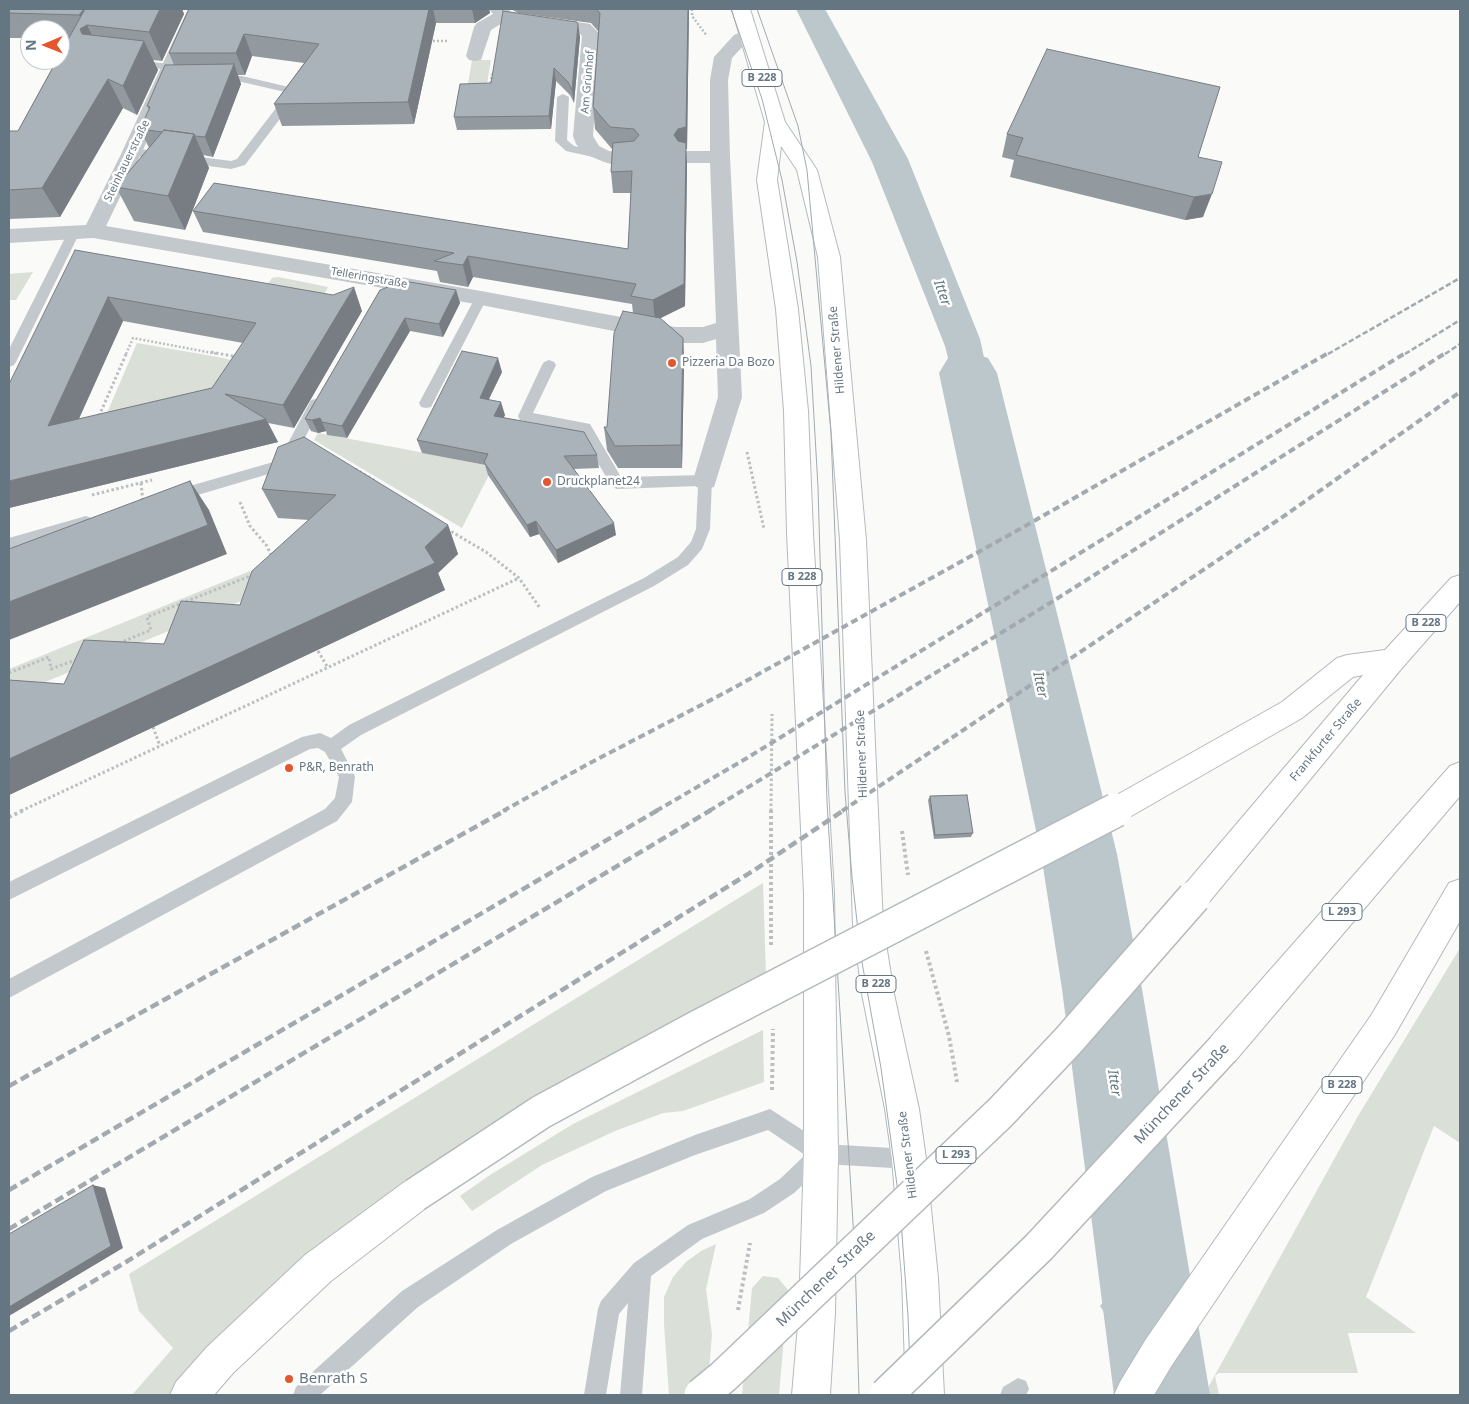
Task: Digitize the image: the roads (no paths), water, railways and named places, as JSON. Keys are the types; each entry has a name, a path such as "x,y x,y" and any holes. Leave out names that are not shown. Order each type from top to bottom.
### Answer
{"main road":[{"name":"Hildener Straße","path":"741,9 776,122 806,170 829,257 853,540 868,925 878,994 902,1109 910,1159 920,1278 925,1395"},
{"name":"Hildener Straße","path":"776,122 767,180 787,308 796,411 800,533 819,893 821,1154 817,1313 811,1395"},
{"name":"Frankfurter Straße","path":"1194,897 1392,660 1460,585"},
{"path":"188,1395 220,1360 318,1268 415,1196 541,1112 698,1027 1116,810 1292,710 1347,666 1392,660"},
{"name":"Münchener Straße","path":"886,1395 1039,1247 1223,1049 1460,775"},
{"name":"B 228","path":"1133,1395 1159,1352 1383,1025 1460,893"},
{"name":"Münchener Straße","path":"700,1395 723,1377 1001,1112 1068,1041 1194,897"}],"street":[{"name":"Steinhauerstraße","path":"83,232 132,152 170,76 196,9"},
{"name":"Am Grünhof","path":"476,49 483,27 500,12 517,20 584,28 592,35 583,136 586,144 592,150 602,155"},
{"path":"706,480 730,397 718,98 720,66 723,56 740,39 748,34"},
{"path":"602,155 629,157"},
{"path":"687,157 720,157"},
{"name":"Telleringstraße","path":"9,236 83,232 384,289 481,298 675,335 702,336 726,328"}],"lane":[{"path":"118,61 170,76"},
{"path":"132,152 230,165 241,162 292,95 289,90 242,79 203,79"},
{"path":"564,97 561,141 570,149 602,155"},
{"path":"9,362 83,232"},
{"path":"426,403 481,298"},
{"path":"331,747 355,730 648,582 683,561 697,545 703,529 706,480 617,483 585,428 526,416 549,365"},
{"path":"143,505 294,461 294,445 323,392"},
{"path":"9,544 100,518"},
{"path":"9,891 290,749 308,742 320,740 331,747 347,776 343,802 331,815 9,989"},
{"path":"304,1395 410,1299 504,1237 599,1184 694,1145 770,1119 821,1154 848,1154 910,1159"},
{"path":"595,1395 609,1309 641,1270 695,1232 756,1206 787,1186 821,1154"},
{"path":"631,1395 641,1270"}],"water":[{"path":"796,9 825,9 908,159 980,339 1006,458 978,473 945,346 872,162"},
{"path":"1011,486 1018,515 990,529 982,502"},
{"path":"1064,692 1093,795 1038,820 1013,719"},
{"path":"1099,863 1108,898 1069,942 1054,890"},
{"path":"1131,1041 1141,1065 1101,1119 1085,1096"},
{"path":"1162,1230 1176,1256 1121,1337 1100,1306"}],"waterway":[{"name":"Itter","path":"968,373 1079,854 1102,989 1162,1395"}],"tram line":[{"path":"731,9 762,99 782,180 797,262 811,366 818,487 827,802 855,1255 859,1395"},
{"path":"757,9 798,126 807,170 831,433 845,792 852,877 861,957 881,1068 900,1207 908,1316 911,1395"}],"railway":[{"path":"1328,354 1460,278"},
{"path":"1405,354 1460,320"},
{"path":"1445,354 1460,344"},
{"path":"503,811 728,691 1027,525 1330,352"},
{"path":"656,811 747,758 1407,352"},
{"path":"709,811 1050,603 1447,352"},
{"path":"842,811 1287,514 1460,392"},
{"path":"9,1086 506,810"},
{"path":"9,1190 658,810"},
{"path":"9,1229 711,810"},
{"path":"9,1331 126,1262 756,869 844,810"}],"place":[{"name":"Pizzeria Da Bozo","path":"672,363"},
{"name":"Druckplanet24","path":"547,482"},
{"name":"P&R, Benrath","path":"289,768"},
{"name":"Benrath S","path":"289,1379"}]}
